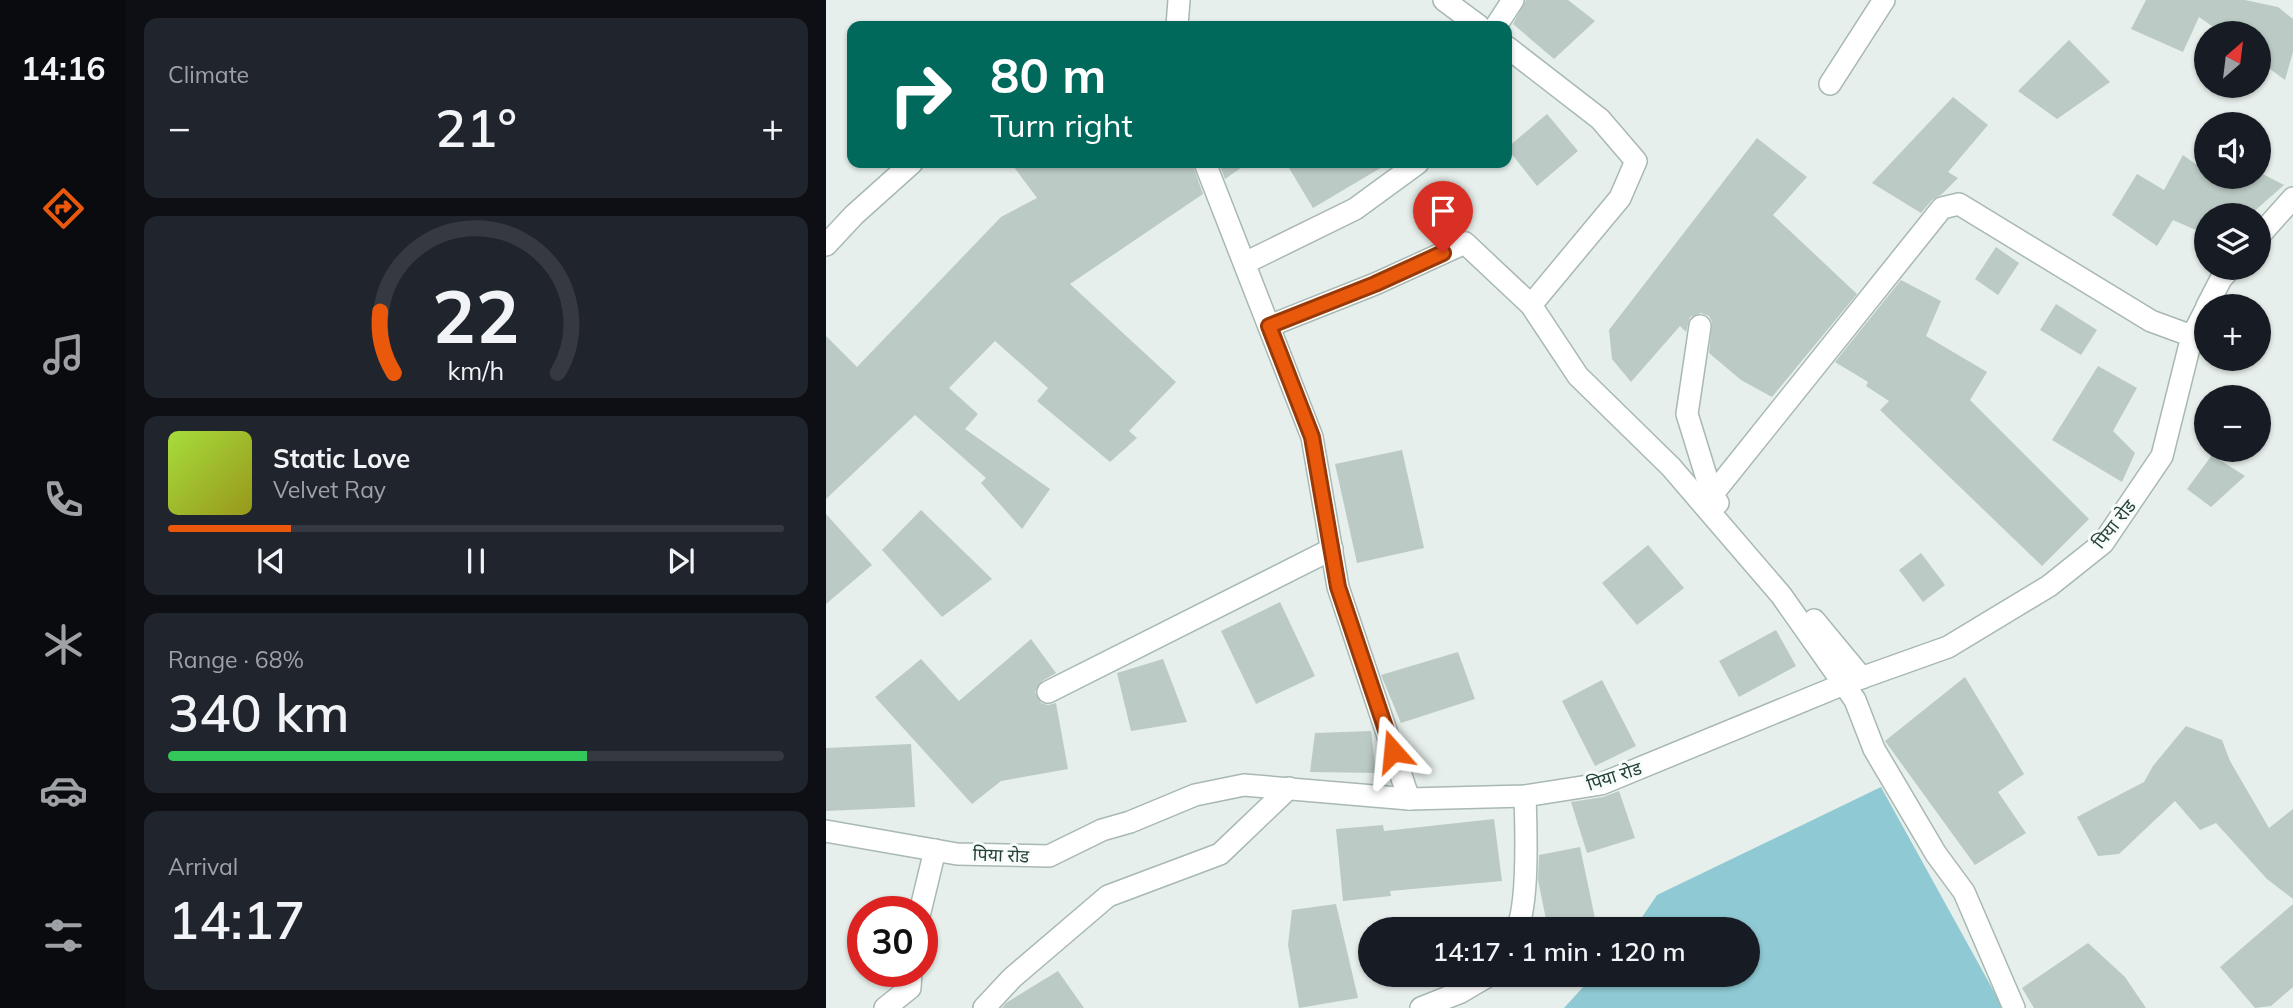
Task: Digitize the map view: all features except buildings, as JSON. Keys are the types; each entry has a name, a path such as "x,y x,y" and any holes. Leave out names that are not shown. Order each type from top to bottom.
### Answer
{"street":[{"path":"1177,21 1179,0"},
{"path":"1444,0 1472,21"},
{"path":"1499,21 1513,0"},
{"path":"1830,83 1884,0"},
{"path":"1512,51 1600,119 1636,161 1619,198 1531,305"},
{"path":"826,245 854,215 906,168"},
{"path":"1207,168 1312,437 1338,587 1409,799"},
{"path":"1245,263 1354,209 1411,168"},
{"path":"2271,223 2293,198"},
{"path":"1712,495 1941,208 1959,204 2151,321 2192,336"},
{"path":"1269,326 1375,284 1465,243 1531,305 1578,376 1671,467 1853,681"},
{"path":"1700,326 1687,414 1712,495 1853,681 1855,700 1874,749 1936,854 1964,892 2014,1008"},
{"name":"पिया रोड","path":"826,831 957,854 1049,856 1102,830 1130,822 1195,795 1244,785 1409,799 1525,796 1601,784 1853,681 1948,647 2049,586 2103,542 2162,456 2194,332"},
{"path":"1048,692 1332,549"},
{"path":"984,1008 1012,978 1108,896 1220,854 1289,788"},
{"path":"1522,917 1525,796"},
{"path":"924,896 935,850"},
{"path":"885,1008 910,987"},
{"path":"1421,1008 1470,987"}],"water":[{"path":"1881,787 2003,1008 1564,1008 1583,987 1760,987 1760,917 1642,917 1657,895"}],"route":[{"path":"1393,751 1338,587 1312,437 1269,326 1375,284 1443,253"}]}
